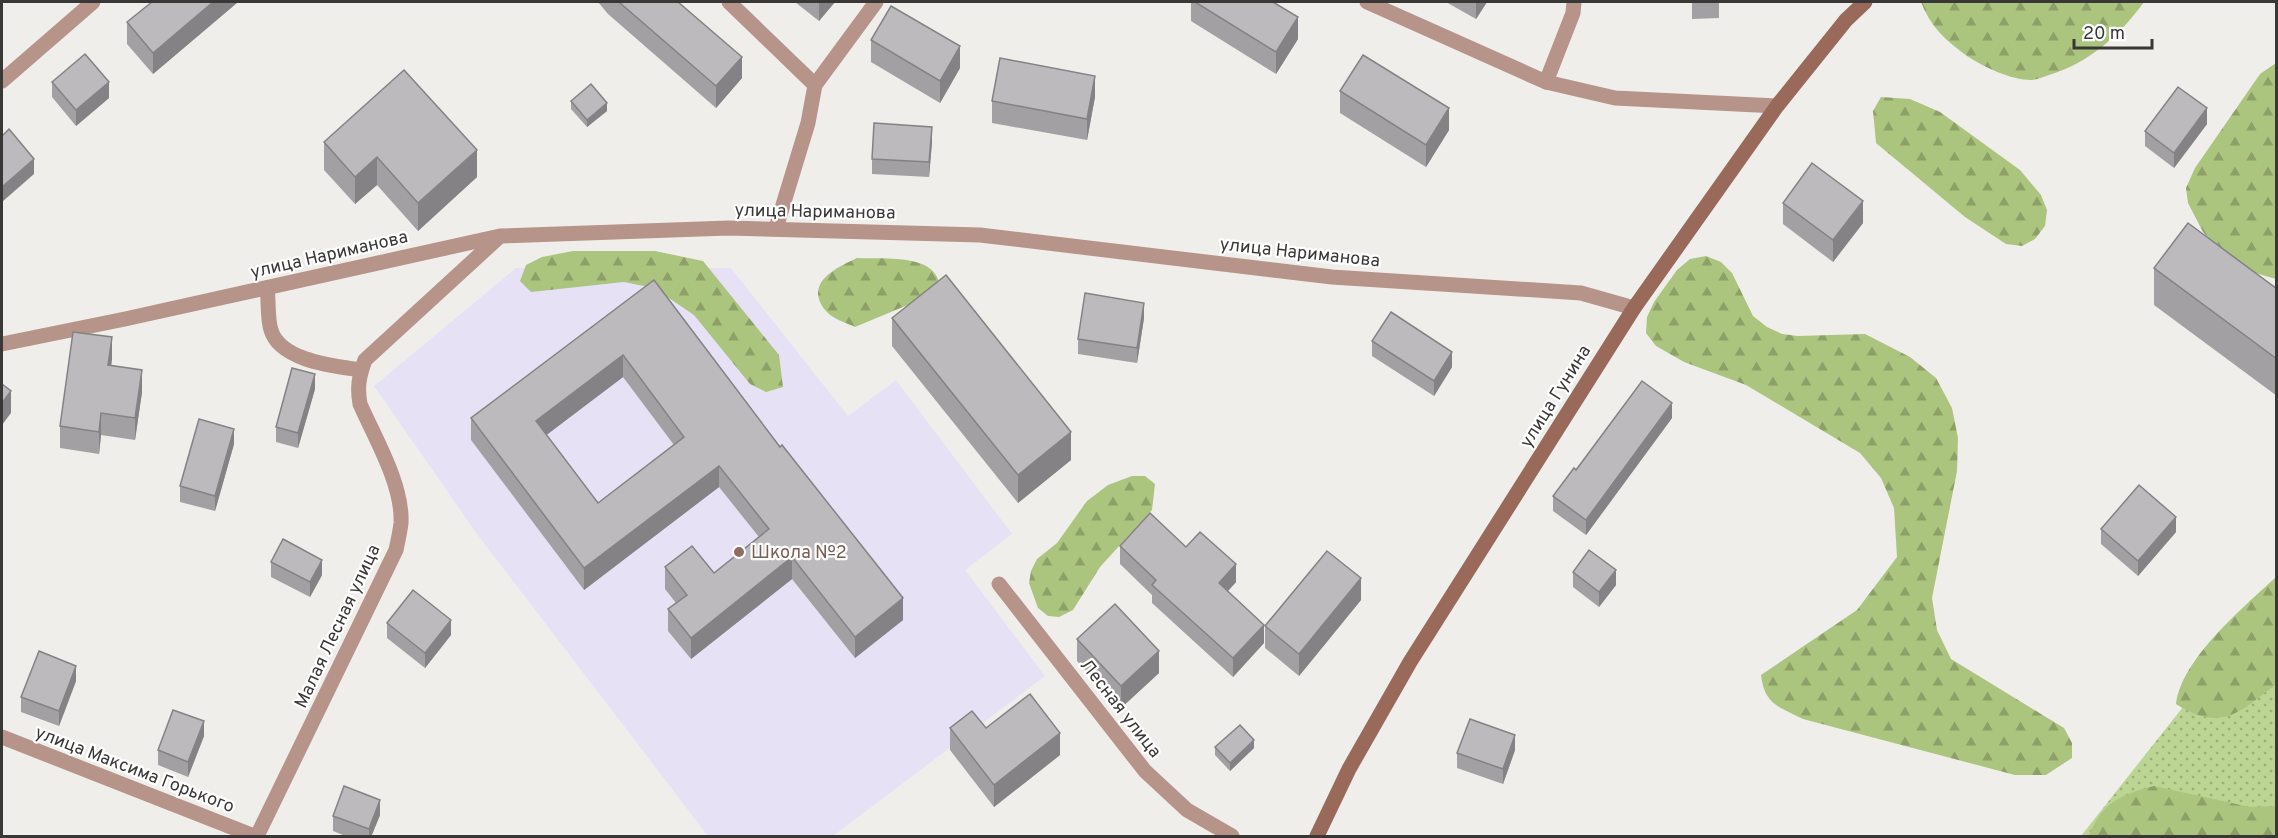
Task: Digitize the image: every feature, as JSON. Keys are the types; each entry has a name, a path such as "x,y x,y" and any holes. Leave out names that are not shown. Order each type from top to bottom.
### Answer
{"main road":[{"name":"улица Гунина","path":"1317,837 1348,769 1410,662 1634,308 1777,106 1846,20 1865,2"}],"street":[{"path":"2,81 93,2"},
{"path":"729,2 815,85"},
{"path":"776,228 807,123 815,85 876,2"},
{"path":"1367,2 1546,82 1616,98 1777,106"},
{"path":"1546,82 1573,13 1574,2"},
{"name":"улица Нариманова","path":"2,344 500,236 776,228 980,235 1332,277 1581,293 1634,308"},
{"path":"267,288 271,331 278,341 297,357 361,370 365,360 374,350 500,236"},
{"name":"Малая Лесная улица","path":"255,837 396,550 401,524 400,505 395,485 360,404 357,390 361,370"},
{"name":"Лесная улица","path":"999,584 1145,771 1187,810 1232,837"},
{"name":"улица Максима Горького","path":"2,737 255,837"}],"shaded area":[{"name":"Школа №2","path":"516,268 731,268 848,416 896,380 1012,534 965,570 1045,676 833,836 708,836 477,534 374,386"}],"green space":[{"path":"1921,2 2144,2 2125,26 2090,55 2064,70 2031,80 2015,78 1998,72 1967,56 1939,32"},
{"path":"2276,63 2276,279 2252,272 2225,256 2203,232 2188,203 2186,188 2195,168 2260,74"},
{"path":"1881,97 1910,99 1940,112 2020,170 2041,195 2047,210 2045,226 2035,239 2022,246 2006,244 1965,217 1876,143 1873,111"},
{"path":"573,251 655,251 703,261 779,355 783,387 766,392 750,384 694,315 654,288 624,282 531,292 520,281 526,265 542,257"},
{"path":"1706,256 1721,262 1732,273 1753,316 1767,327 1782,334 1798,336 1865,334 1910,357 1936,378 1952,408 1958,438 1957,471 1932,598 1937,630 1951,659 2064,728 2072,743 2072,758 2046,775 2015,775 1803,719 1769,699 1761,675 1857,610 1897,557 1894,508 1881,478 1860,453 1746,385 1684,362 1656,346 1646,333 1647,317 1654,302 1677,270 1690,259"},
{"path":"857,258 901,259 923,264 937,277 941,291 855,327 829,314 820,301 818,292 825,278"},
{"path":"1132,476 1145,476 1155,484 1152,510 1100,567 1073,610 1059,617 1048,616 1038,608 1029,583 1031,571 1037,559 1057,543 1087,501 1108,485"},
{"path":"2276,577 2276,684 2241,710 2218,718 2192,713 2176,704 2190,669 2202,652 2231,619"},
{"path":"2276,633 2276,836 2081,836 2198,688"},
{"path":"2154,786 2250,807 2276,806 2276,836 2089,836 2106,807 2131,793"}],"building":[{"path":"152,2 213,2 153,53 127,22"},
{"path":"619,2 678,2 742,57 716,86"},
{"path":"1195,2 1273,2 1298,17 1276,52"},
{"path":"891,6 960,46 940,81 871,40"},
{"path":"85,54 109,82 76,110 52,82"},
{"path":"1363,55 1449,108 1426,145 1340,91"},
{"path":"1000,58 1095,76 1087,119 992,101"},
{"path":"404,70 477,150 418,203 377,157 355,177 324,142"},
{"path":"591,84 607,103 587,120 571,101"},
{"path":"2178,87 2207,108 2174,153 2145,131"},
{"path":"874,123 932,127 929,162 872,159"},
{"path":"9,129 34,159 2,187 2,136"},
{"path":"1812,163 1863,201 1833,240 1783,203"},
{"path":"2188,223 2277,289 2277,359 2154,268"},
{"path":"946,275 1071,432 1018,475 892,318"},
{"path":"654,280 780,447 782,445 903,598 855,637 792,557 691,638 668,609 687,595 665,567 692,546 714,573 769,529 719,466 584,568 471,418","holes":["623,355 684,437 598,503 536,421"]},
{"path":"1085,293 1144,303 1137,348 1078,339"},
{"path":"1391,312 1452,352 1434,381 1372,341"},
{"path":"73,332 112,337 108,365 142,370 135,418 101,413 99,432 60,426"},
{"path":"292,368 315,374 298,433 276,427"},
{"path":"1642,381 1672,403 1586,520 1553,496 1574,468 1576,470"},
{"path":"2,384 11,391 2,403"},
{"path":"199,419 234,429 215,496 180,486"},
{"path":"2139,485 2176,517 2138,561 2101,529"},
{"path":"1150,513 1186,547 1200,532 1236,564 1219,583 1264,625 1233,658 1152,585 1156,580 1120,546"},
{"path":"283,539 322,560 310,582 271,562"},
{"path":"1589,550 1616,570 1599,592 1573,572"},
{"path":"1327,551 1361,578 1299,654 1265,626"},
{"path":"413,590 451,620 425,653 387,623"},
{"path":"1115,604 1159,651 1121,686 1077,639"},
{"path":"39,651 76,666 59,711 21,697"},
{"path":"1030,694 1060,733 994,785 950,728 972,711 986,728"},
{"path":"173,710 204,721 188,762 158,750"},
{"path":"1470,719 1515,735 1503,769 1457,753"},
{"path":"1240,725 1254,740 1230,763 1215,747"},
{"path":"344,786 380,800 369,829 333,816"}],"place":[{"name":"Школа №2","path":"739,552"}]}
